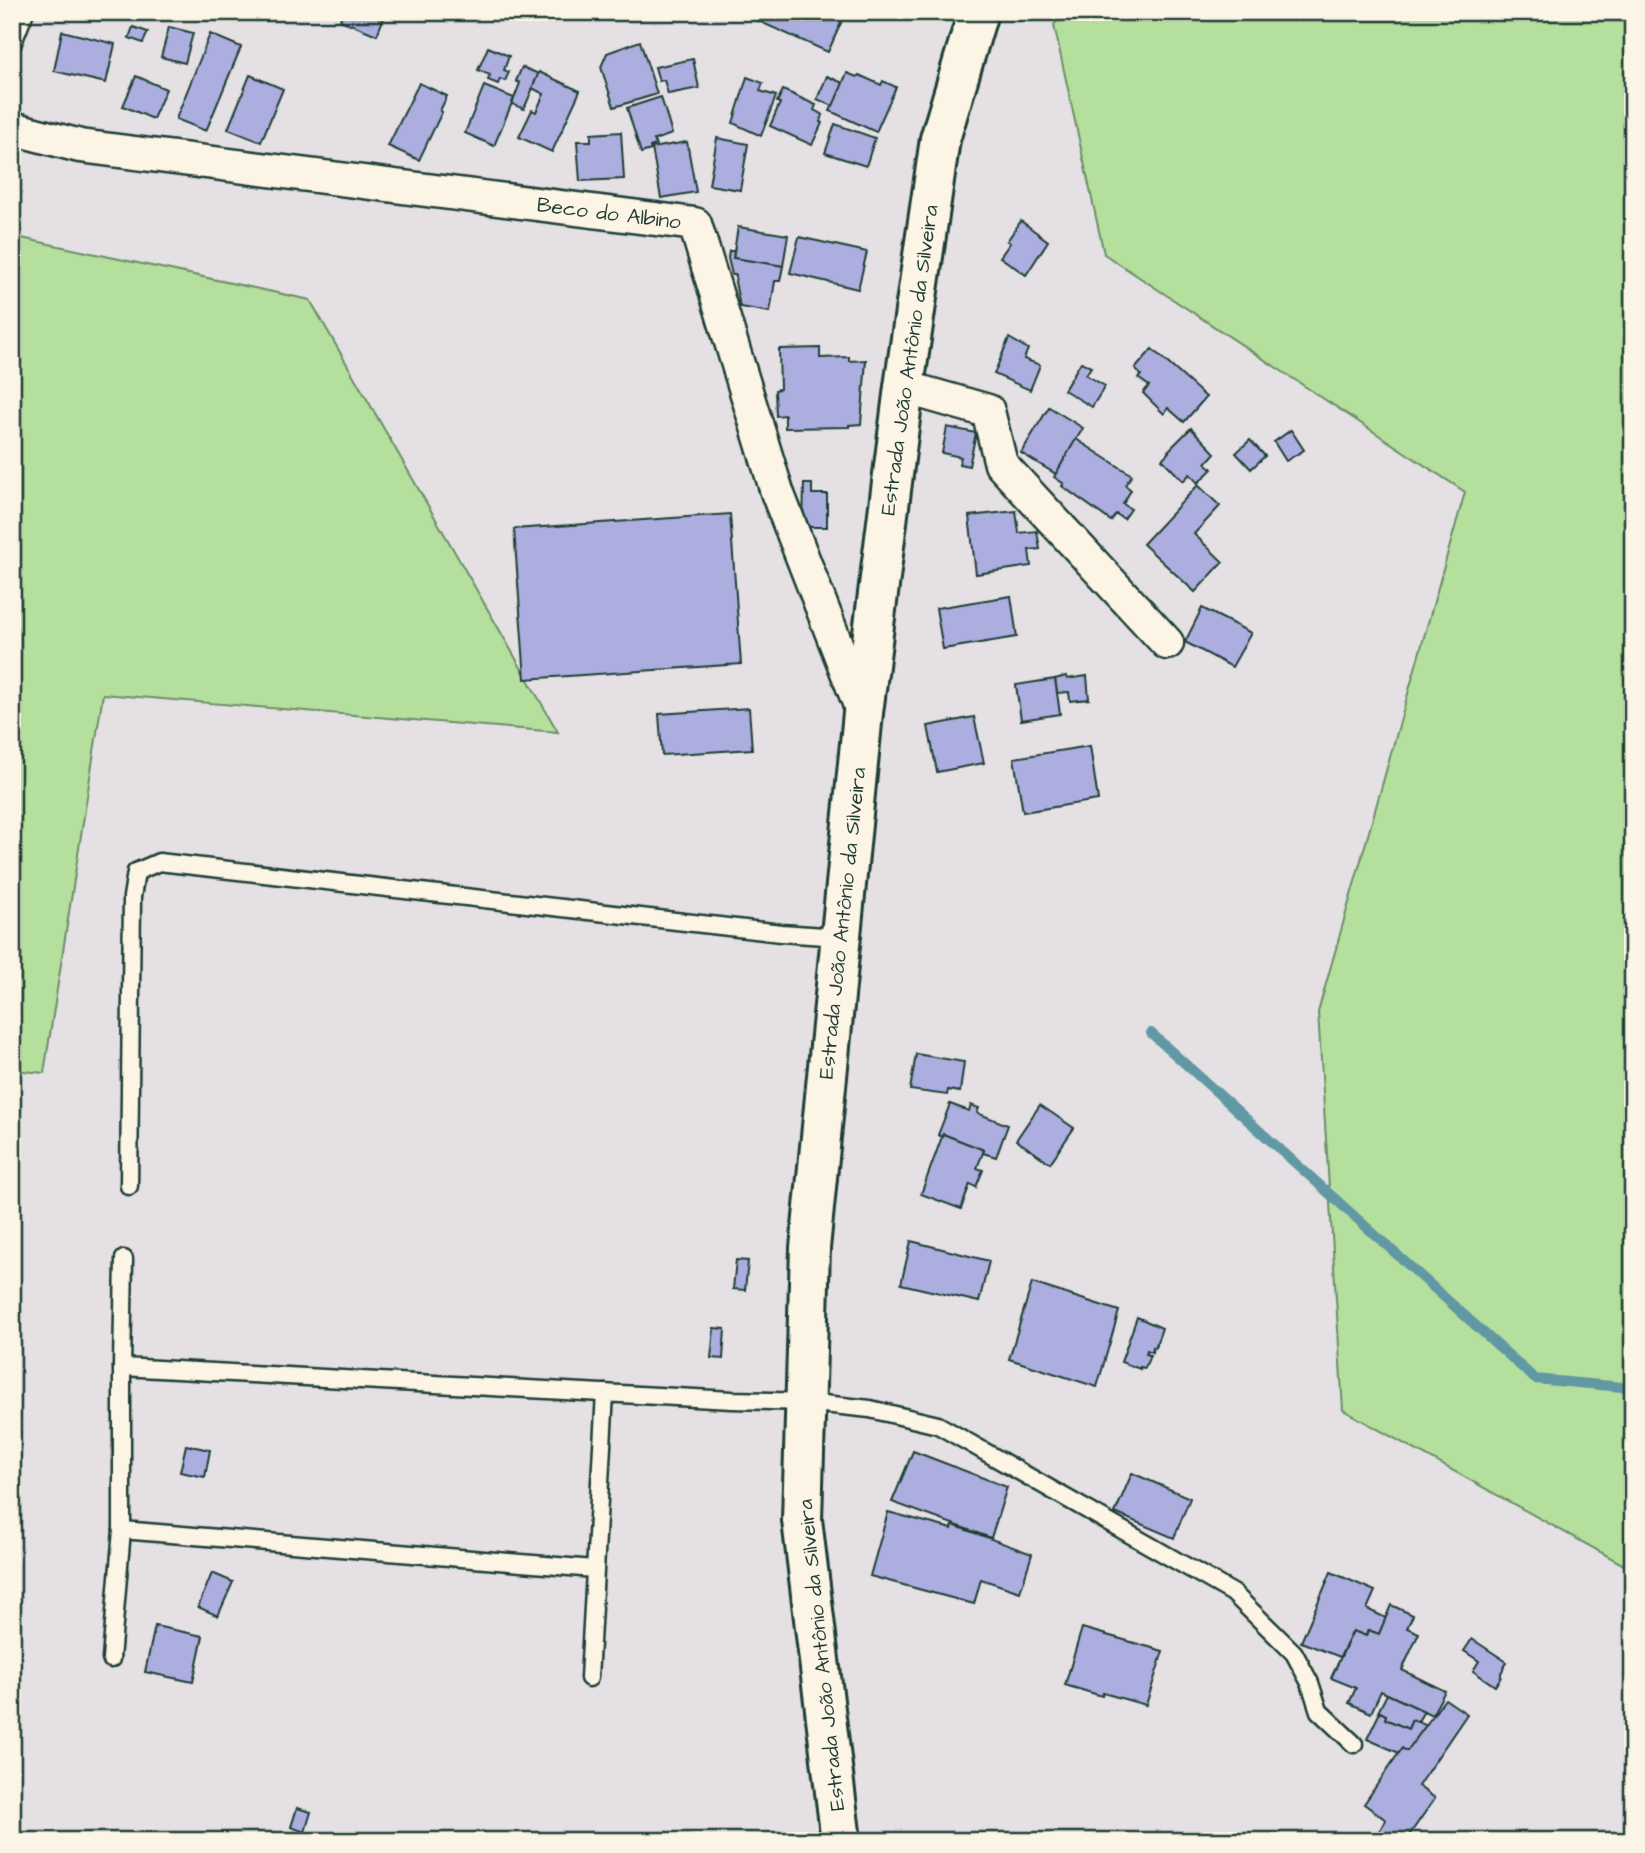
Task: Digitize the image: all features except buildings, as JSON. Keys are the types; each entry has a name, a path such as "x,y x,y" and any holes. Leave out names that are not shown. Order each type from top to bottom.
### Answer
{"main road":[{"name":"Estrada João Antônio da Silveira","path":"841,1841 802,1520 810,1248 863,713 904,387 940,139 978,12"}],"street":[{"name":"Beco do Albino","path":"12,128 80,146 695,224 777,492 863,713"},
{"path":"904,387 988,411 1001,464 1167,643"}],"lane":[{"path":"12,45 25,12"},
{"path":"129,1186 132,897 136,872 159,862 780,933 839,937"},
{"path":"111,1659 122,1530 124,1259"},
{"path":"122,1367 805,1402 870,1409 938,1425 1233,1593 1294,1653 1310,1683 1319,1711 1354,1744"},
{"path":"589,1678 605,1393"},
{"path":"122,1530 594,1569"}],"green space":[{"path":"1064,12 1633,12 1633,1570 1343,1410 1318,1012 1465,492 1104,254 1054,25"},
{"path":"12,236 310,300 558,732 103,694 44,1073 12,1070"}],"waterway":[{"path":"1151,1033 1535,1379 1633,1388"}]}
